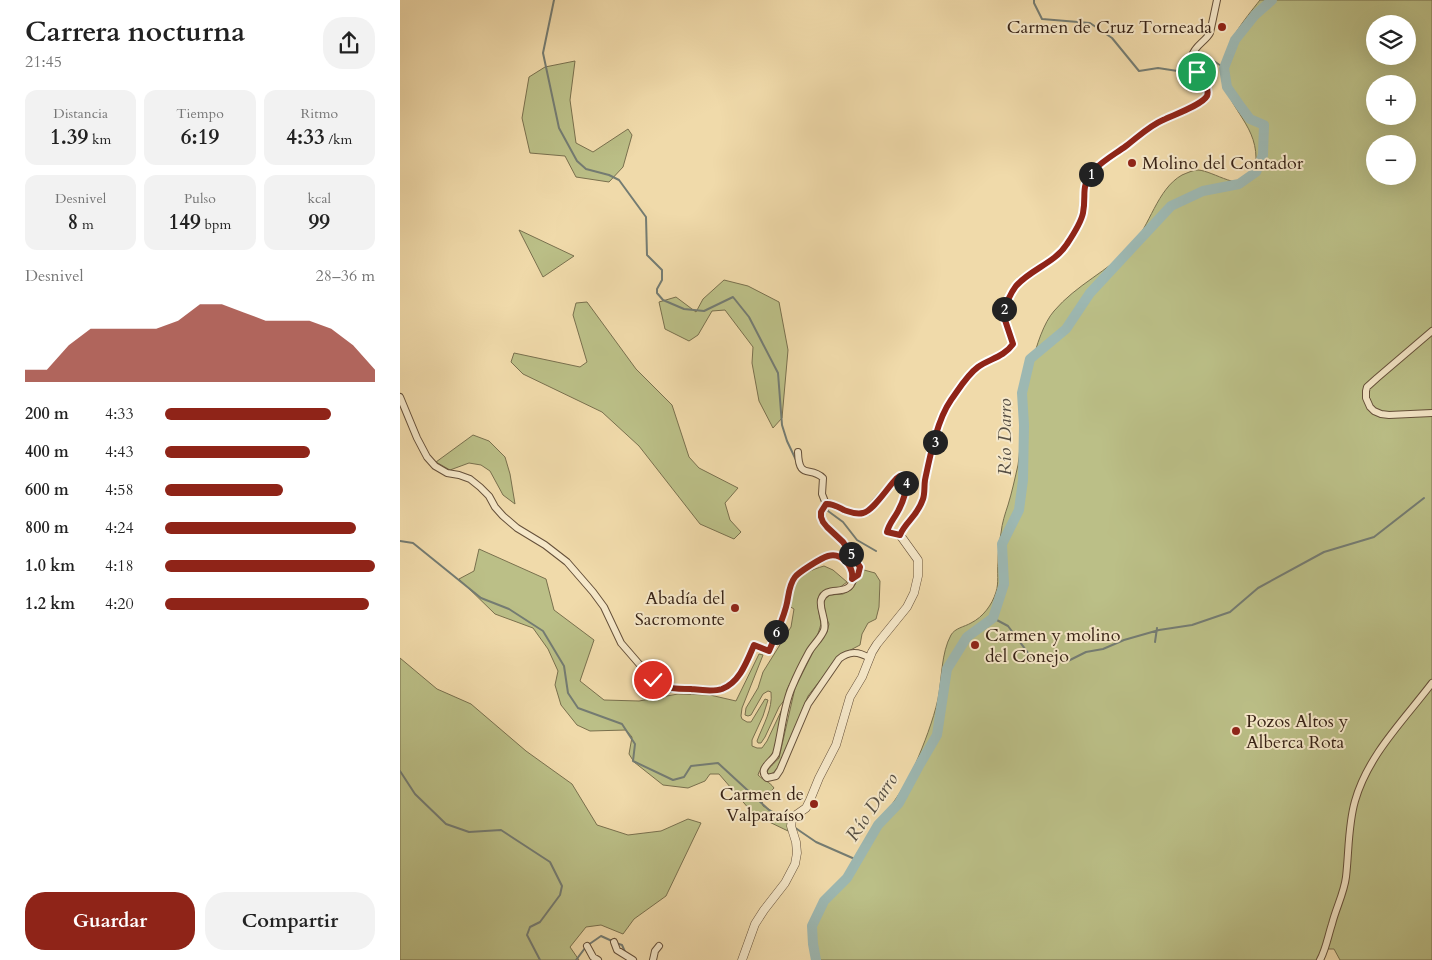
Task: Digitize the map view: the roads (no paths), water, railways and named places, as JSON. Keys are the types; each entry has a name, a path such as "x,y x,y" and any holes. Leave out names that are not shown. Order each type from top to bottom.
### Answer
{"street":[{"path":"900,535 904,527 918,511 923,498 928,467 939,424 946,408 976,369 1010,349 1013,344 1003,314 1012,292 1023,280 1054,258 1066,246 1083,214 1084,189 1090,175 1095,169 1153,125 1180,113 1206,98 1208,94 1207,89 1197,72 1192,56 1195,49 1210,33 1217,0"},
{"path":"1432,331 1367,387 1366,398 1370,407 1381,414 1432,413"},
{"path":"400,397 417,438 427,457 435,466 447,473 470,479 489,496 495,507 517,528 544,544 567,562 604,607 621,643 653,680 663,686 671,689 716,690 734,681 744,667 754,645 769,651 786,606 788,591 798,574 827,556 836,556 850,566 852,579 851,584 846,590 828,592 821,600 824,628 792,686 776,754 764,768 763,773 765,777 773,778 780,770 808,704 839,659 854,652 869,658"},
{"path":"798,452 798,461 803,470 818,474 822,478 822,494 826,504"},
{"path":"742,960 755,924 785,883 795,864 797,853 792,823 800,812 806,808 832,753 842,728 850,697 862,677 869,658 877,644 907,607 914,593 918,576 918,560 900,535 887,532 904,498 906,477 900,476 896,479 872,507 862,514 853,513 830,503 826,504"},
{"path":"826,504 821,512 823,522 843,542 860,567 858,575 852,579"},
{"path":"1320,960 1344,889 1352,812 1356,798 1381,747 1432,683"},
{"path":"614,942 617,950 633,960"},
{"path":"587,946 593,957 598,960"},
{"path":"653,960 655,951 659,946"}],"waterway":[{"path":"554,0 543,53 559,128 577,161 586,169 609,175 619,180 646,217 647,255 662,270 662,280 657,293 663,300 684,309 704,311 733,297 749,317 778,373 782,425 796,460"},
{"path":"1034,0 1042,19 1090,23 1112,38 1139,71 1158,68 1184,72 1192,68"},
{"name":"Río Darro","path":"816,960 812,926 824,901 847,878 878,825 899,803 937,735 947,669 967,637 993,618 1004,584 1002,544 1019,510 1023,480 1024,425 1022,393 1030,359 1066,329 1090,293 1171,206 1203,191 1239,184 1256,172 1263,155 1264,125 1250,119 1241,107 1227,87 1224,68 1235,40 1255,15 1272,0"},
{"path":"1197,66 1211,59 1224,68"},
{"path":"993,618 1008,626 1034,661 1068,661 1086,652 1103,649 1124,640 1159,630 1192,625 1230,612 1258,588 1324,552 1374,537 1424,498"},
{"path":"826,507 828,511 843,522 857,540 876,551"},
{"path":"400,541 413,543 481,598 509,609 543,631 564,666 568,693 578,708 622,724 635,744 633,761 673,780 684,777 691,766 718,763 769,810 788,823"},
{"path":"1155,642 1157,628"},
{"path":"400,771 415,794 446,824 469,832 501,830 550,862 562,886 560,895 540,922 530,927 527,935 540,960"},
{"path":"794,827 816,842 857,860"},
{"path":"588,945 601,936 612,941"},
{"path":"616,943 622,945 626,954"},
{"path":"576,960 585,948"}],"place":[{"name":"Carmen de Cruz Torneada","path":"1222,27"},
{"name":"Molino del Contador","path":"1132,163"},
{"name":"Abadía del Sacromonte","path":"735,608"},
{"name":"Carmen y molino del Conejo","path":"975,645"},
{"name":"Pozos Altos y Alberca Rota","path":"1236,731"},
{"name":"Carmen de Valparaíso","path":"814,804"}]}
